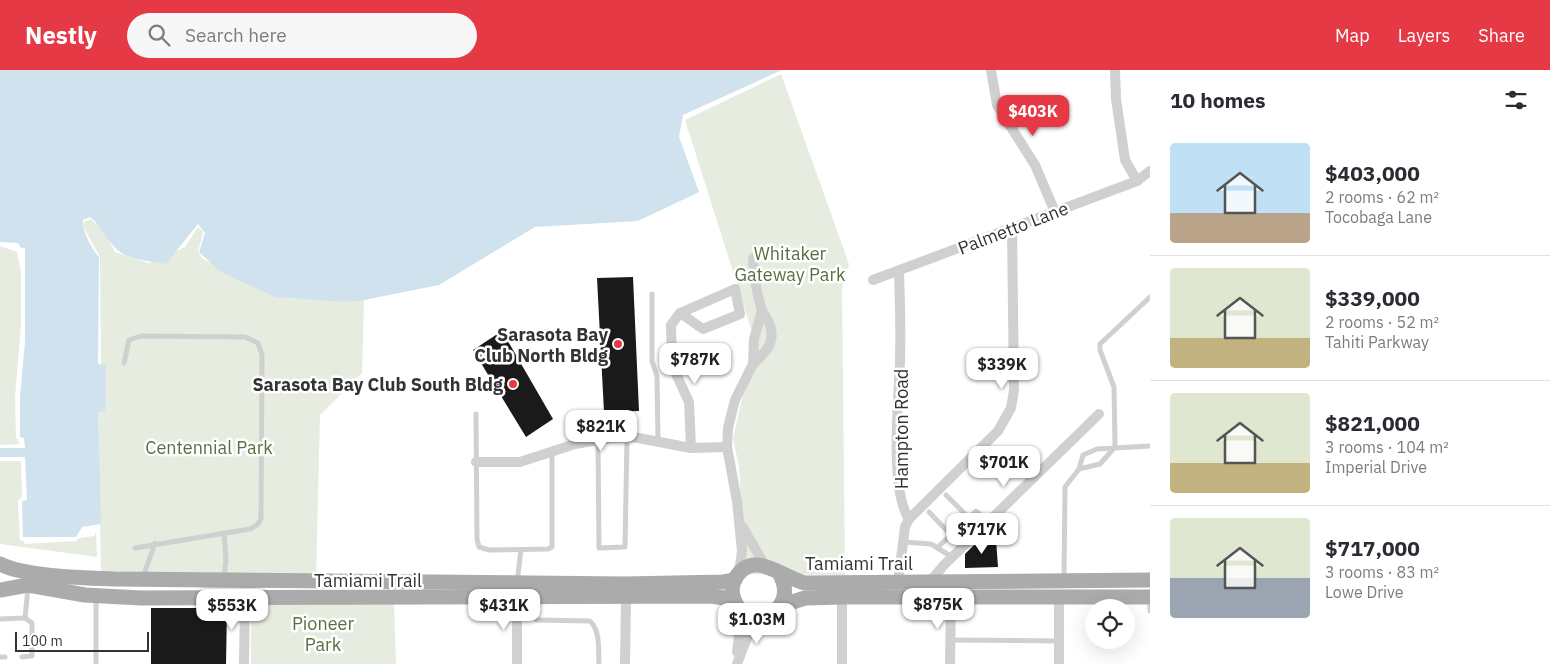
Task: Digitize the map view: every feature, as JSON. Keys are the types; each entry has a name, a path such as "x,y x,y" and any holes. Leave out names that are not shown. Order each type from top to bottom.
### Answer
{"main road":[{"name":"Tamiami Trail","path":"0,564 15,569 52,574 142,580 224,579 635,584 723,582 737,576 746,567 764,564 779,573 805,583 1150,580"},
{"name":"Tamiami Trail","path":"779,573 785,589 780,606"},
{"path":"737,576 733,597 739,608"},
{"path":"104,596 146,590 207,588 224,579"},
{"path":"967,597 1013,589 1046,589 1064,580"},
{"path":"245,598 246,592 251,589 355,590 382,582"},
{"path":"842,597 851,591 887,592 893,590 898,583"},
{"name":"Tamiami Trail","path":"0,590 28,585 104,596 245,598 626,598 712,596 724,598 758,617 766,616 780,606 805,598 1150,597"},
{"path":"1097,597 1122,589 1150,588"}],"street":[{"path":"991,70 997,105 1036,165 1055,212"},
{"path":"1115,70 1116,100 1125,160 1137,181"},
{"name":"Palmetto Lane","path":"873,280 1137,181 1150,171"},
{"path":"898,583 905,527 909,519 998,431 1011,408 1014,390 1012,228"},
{"path":"737,576 742,551 727,447 732,407 753,364 770,346 771,326 762,310 755,282 753,258"},
{"name":"Hampton Road","path":"899,271 899,476 904,512 909,519"},
{"path":"680,313 703,329 740,314 735,289 680,313 671,325 672,365 689,402 691,448"},
{"path":"753,364 754,339 762,310"},
{"path":"930,582 988,521 1099,414"},
{"path":"476,462 520,462 598,440 626,437 658,440 691,448 727,447"},
{"path":"739,521 764,564"},
{"path":"842,597 842,664"},
{"path":"950,664 951,597"},
{"path":"1059,597 1059,664"},
{"path":"244,664 245,598"},
{"path":"517,598 517,664"},
{"path":"625,664 626,598"},
{"path":"736,664 739,608"},
{"path":"736,664 748,634 757,622 766,616"}],"lane":[{"path":"652,294 652,361 657,376 658,440"},
{"path":"1079,469 1100,464 1115,447 1116,398 1100,350 1100,344 1150,297"},
{"path":"124,363 126,347 129,340 134,337 236,336 250,338 260,346 262,355 260,519 257,525 224,533 155,543 135,548"},
{"path":"476,414 477,539 479,547 489,550 548,550 552,547 552,452"},
{"path":"598,440 599,548 625,547 626,437"},
{"path":"1064,580 1064,487 1079,469 1083,455 1089,451 1115,447 1150,446"},
{"path":"946,495 969,518"},
{"path":"937,548 976,511 988,521"},
{"path":"929,512 951,535"},
{"path":"224,533 226,560 224,579"},
{"path":"903,542 931,544 952,557"},
{"path":"142,580 155,543"},
{"path":"517,582 521,550"},
{"path":"20,625 28,585"},
{"path":"96,664 104,596"},
{"path":"1150,597 1150,612"},
{"path":"0,618 22,618 32,623 32,656 22,657"},
{"path":"8,618 8,625"},
{"path":"536,620 590,621 596,628 598,636 599,664"},
{"path":"950,640 1059,641"}],"green space":[{"name":"Whitaker Gateway Park","path":"781,74 849,264 842,287 845,575 745,574 739,466 733,439 755,341 685,120"},
{"name":"Centennial Park","path":"91,219 103,231 115,252 149,263 185,247 198,227 203,232 198,252 203,259 286,298 364,300 362,373 320,415 316,578 101,574 98,411 105,411 105,365 101,365 100,257 84,228 84,222"},
{"path":"0,246 17,252 21,272 21,325 15,397 16,437 20,444 0,445"},
{"path":"0,461 21,461 22,497 18,501 20,541 24,541 24,544 76,541 80,538 94,536 96,532 97,557 0,544"},
{"name":"Pioneer Park","path":"394,603 396,664 251,664 251,604"}],"water":[{"path":"0,70 782,70 683,115 679,137 699,192 638,221 535,227 439,285 346,302 275,297 221,272 199,252 205,233 198,224 166,264 139,260 123,254 110,242 94,220 90,217 83,220 88,240 99,257 98,364 106,365 105,411 98,412 101,524 82,527 76,537 23,537 22,501 27,500 25,457 0,457 0,448 25,448 24,438 20,437 20,397 25,341 25,248 21,248 18,243 0,242"}],"building":[{"name":"Sarasota Bay Club North Bldg","path":"633,277 639,411 604,412 597,278"},
{"name":"Sarasota Bay Club South Bldg","path":"502,331 553,419 526,437 473,350"},
{"path":"980,539 996,539 998,567 965,568 965,554"},
{"path":"151,608 227,608 226,664 151,664"}],"place":[{"name":"Sarasota Bay Club North Bldg","path":"618,344"},
{"name":"Sarasota Bay Club South Bldg","path":"513,384"}]}
